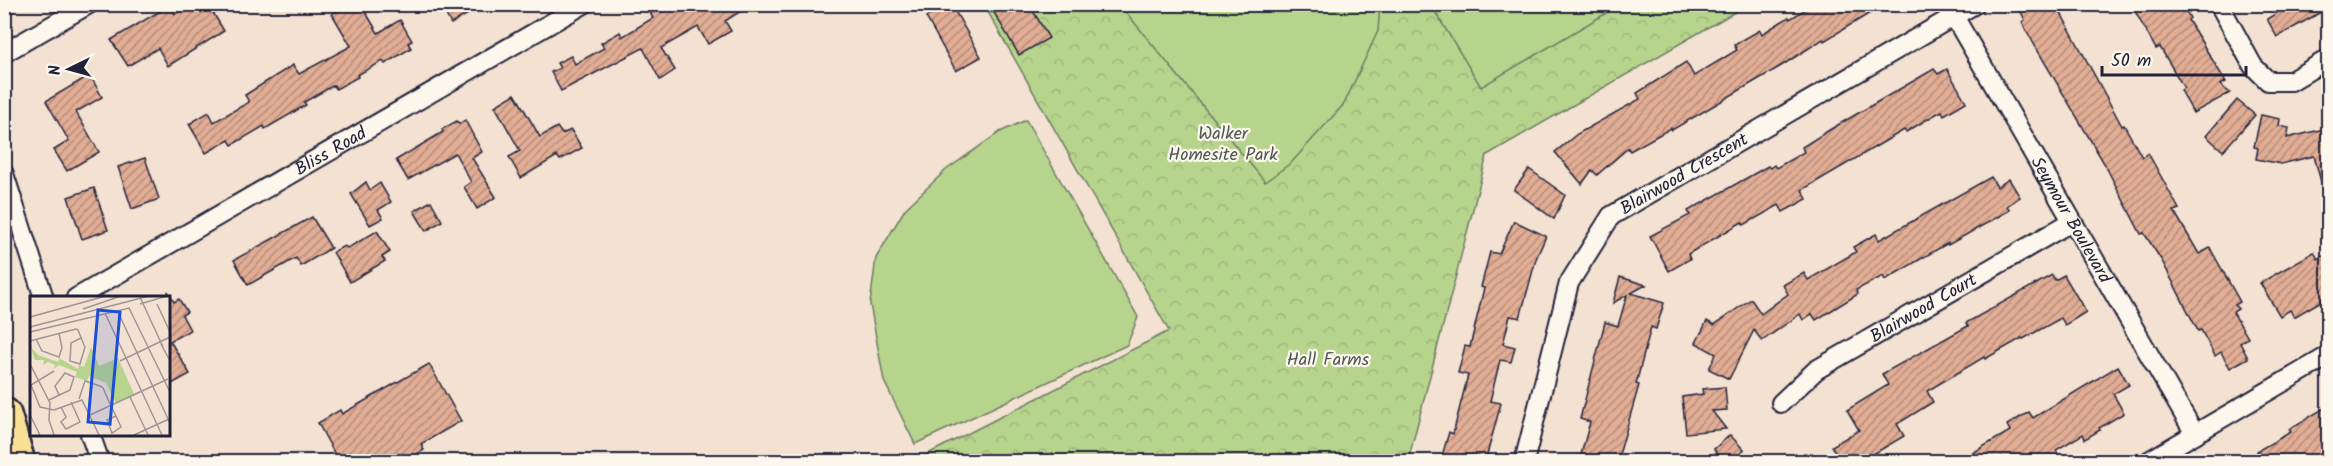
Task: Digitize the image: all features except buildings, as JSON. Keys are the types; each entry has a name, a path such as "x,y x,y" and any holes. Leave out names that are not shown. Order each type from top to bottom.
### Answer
{"highway":[{"path":"4,415 18,462"}],"street":[{"path":"4,53 89,4"},
{"name":"Bliss Road","path":"79,296 584,4"},
{"name":"Blairwood Crescent","path":"1524,462 1569,283 1611,216 1951,11 1975,4"},
{"path":"2219,4 2253,66 2268,81 2291,81 2328,59"},
{"name":"Seymour Boulevard","path":"1951,11 2195,434"},
{"path":"4,174 43,296"},
{"name":"Blairwood Court","path":"1781,403 1816,370 2071,222"},
{"path":"2147,462 2328,356"},
{"path":"90,436 100,462"}],"green space":[{"name":"Walker Homesite Park","path":"984,5 1747,5 1487,155 1408,461 912,462 1169,331"},
{"path":"1120,5 1380,5 1378,31 1344,104 1292,162 1265,182"},
{"path":"1431,5 1620,5 1481,87"},
{"path":"1026,120 1138,317 1127,345 915,444 884,381 870,304 876,258 905,209 946,170 1000,132"}],"park label":[{"name":"Hall Farms","path":"1328,359"}]}
